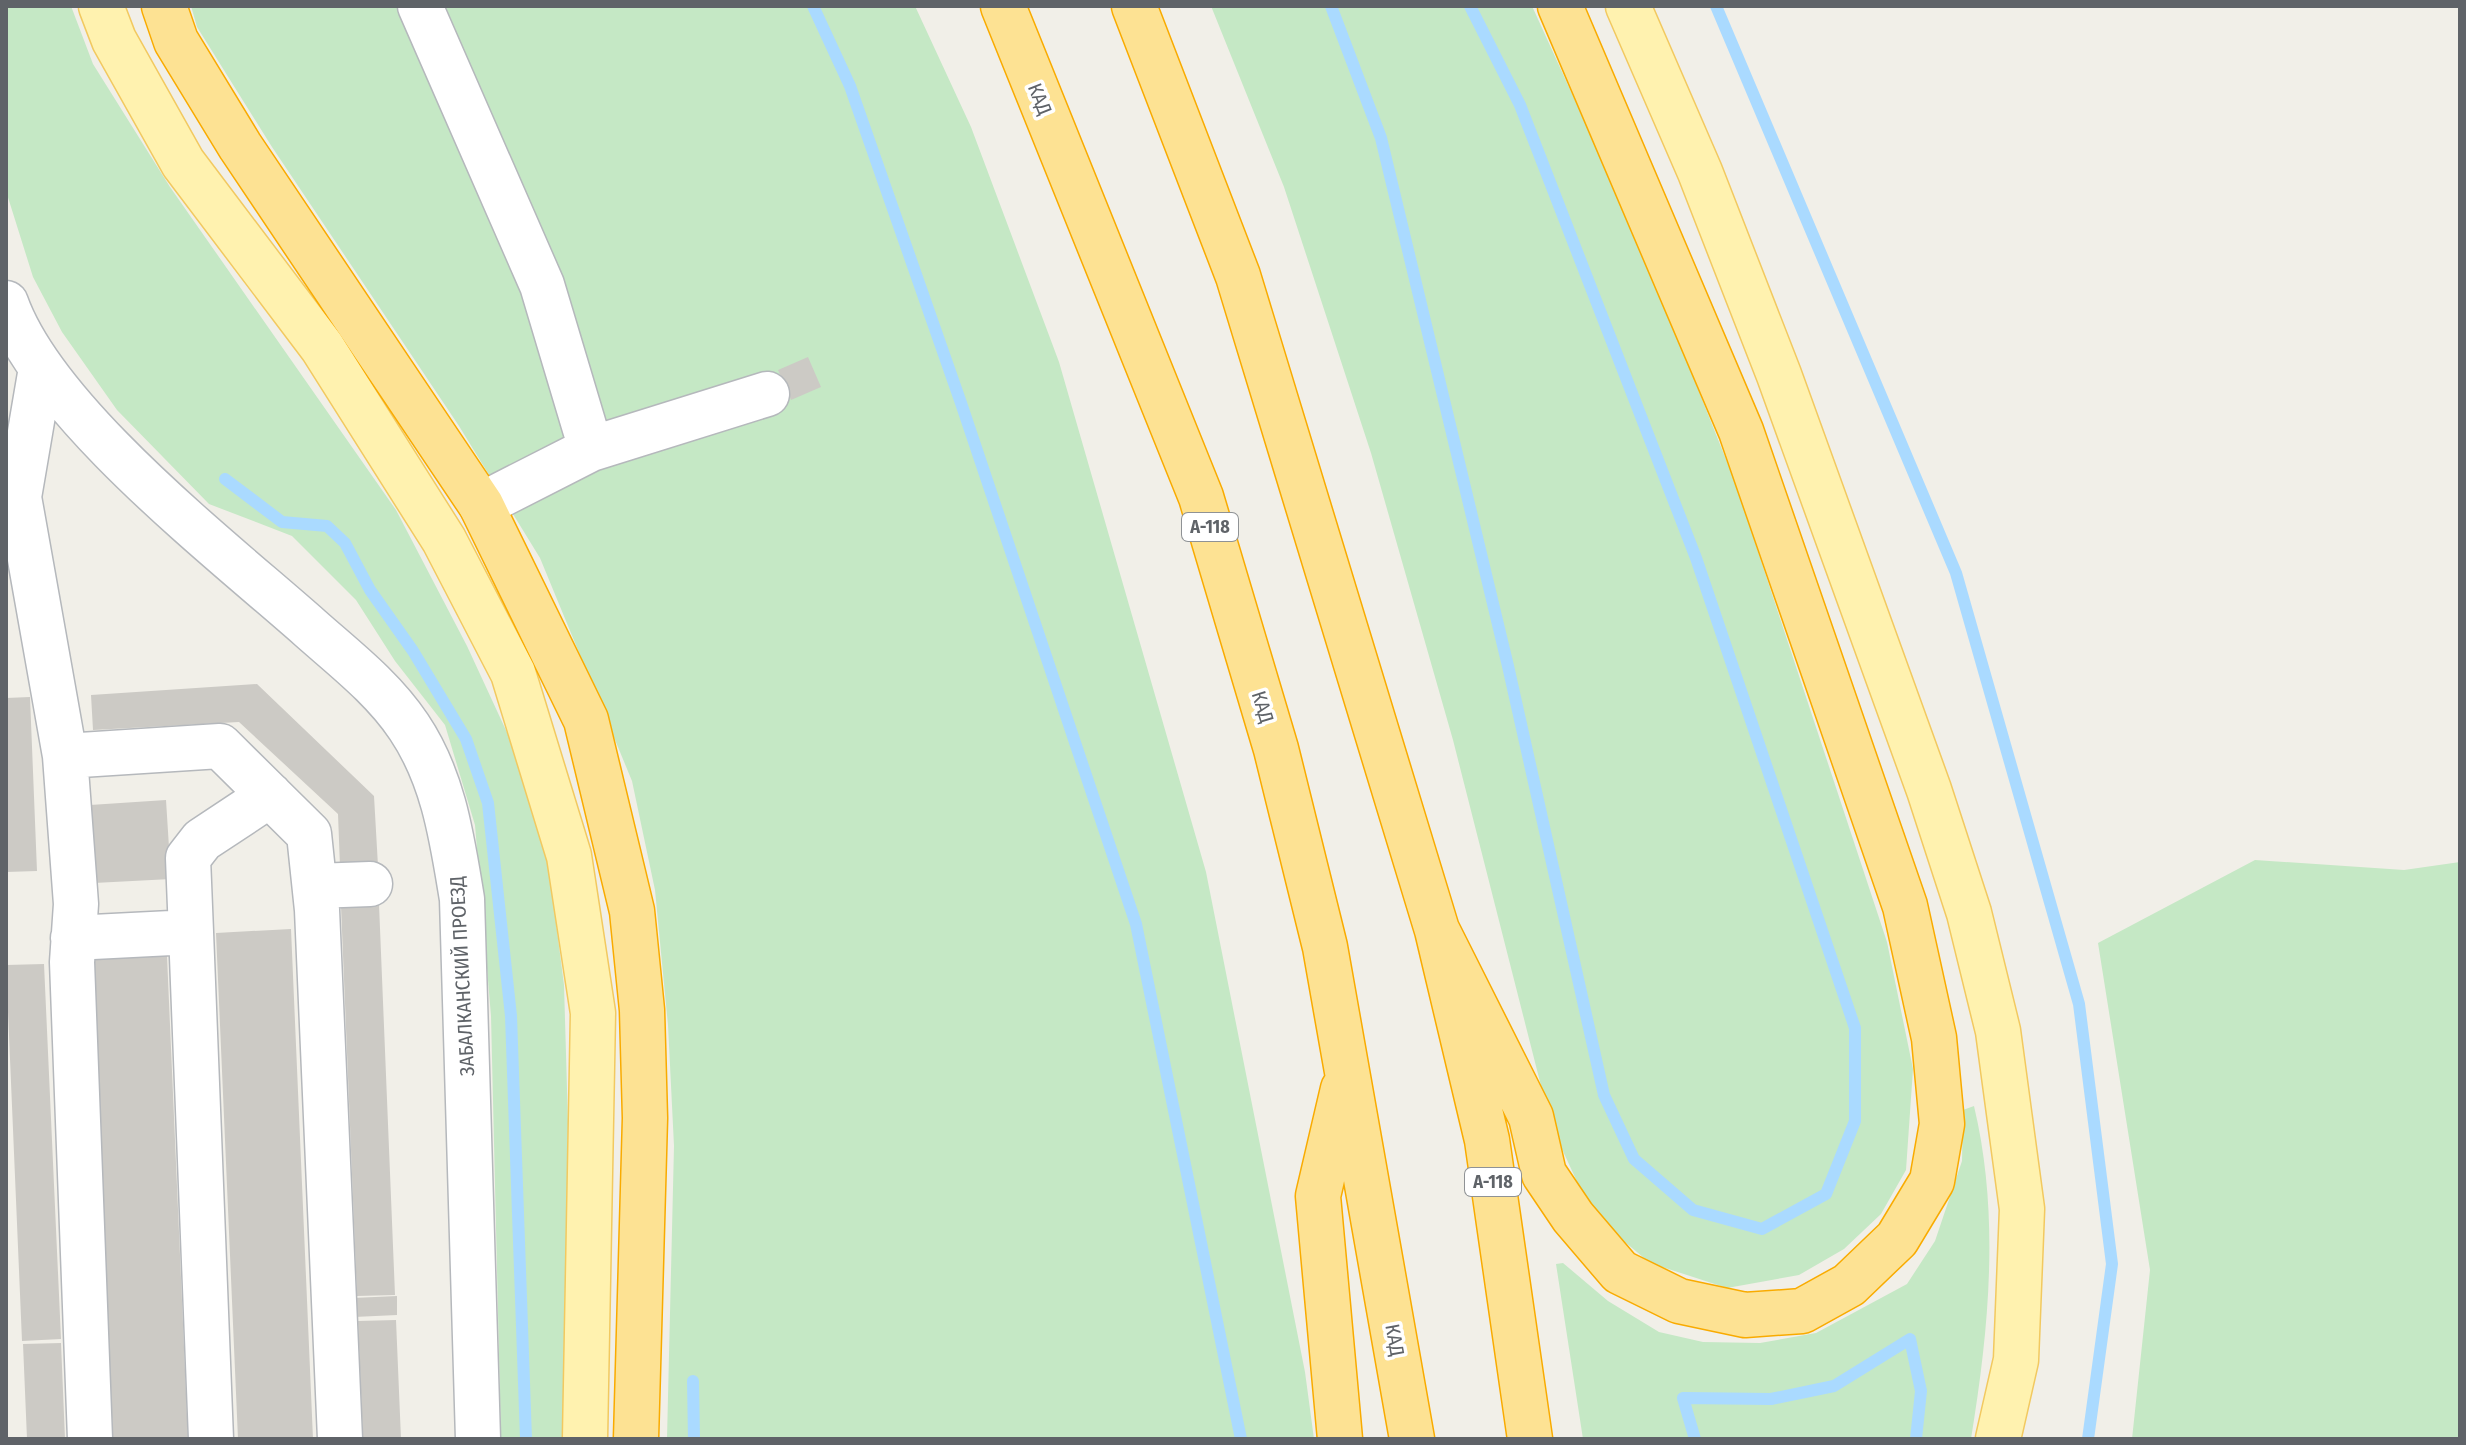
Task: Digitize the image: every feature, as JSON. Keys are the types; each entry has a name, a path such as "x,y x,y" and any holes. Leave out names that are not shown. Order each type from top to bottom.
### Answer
{"highway":[{"path":"164,6 176,41 240,146 481,505 586,720 632,911 642,1010 645,1118 636,1439"},
{"name":"КАД","path":"1003,6 1201,497 1276,749 1325,947 1412,1439"},
{"name":"А-118","path":"1134,6 1238,276 1437,930 1487,1140 1530,1439"},
{"path":"1437,930 1531,1117 1544,1174 1573,1217 1620,1272 1679,1301 1745,1315 1802,1311 1849,1285 1897,1239 1932,1181 1942,1124 1934,1038 1905,906 1741,431 1560,6"},
{"path":"1340,1439 1318,1196 1348,1071"}],"main road":[{"path":"101,6 114,40 183,163 322,347 444,540 513,673 569,856 593,1013 585,1439"},
{"path":"1628,6 1700,172 1779,375 1929,790 1969,913 1998,1031 2022,1209 2016,1360 1998,1439"}],"street":[{"path":"420,6 542,285 591,449"},
{"name":"ЗАБАЛКАНСКИЙ ПРОЕЗД","path":"6,303 41,368 153,489 377,687 409,727 435,775 448,821 462,899 478,1439"},
{"path":"41,368 19,497 65,756 76,904 73,938 90,1439"},
{"path":"481,505 591,449 767,394"},
{"path":"65,756 220,746 309,834 315,886 340,1439"},
{"path":"211,1439 188,858 202,840 270,795"},
{"path":"315,886 370,884"},
{"path":"73,938 191,932"}],"green space":[{"path":"6,6 71,6 93,64 170,187 396,510 467,646 522,765 547,853 564,985 568,1123 563,1439 501,1439 491,1016 475,825 445,725 395,661 356,600 292,536 209,504 117,410 62,332 33,277 6,191"},
{"path":"191,6 915,6 971,127 1059,362 1206,872 1305,1372 1314,1439 667,1439 674,1146 668,1025 655,890 632,781 540,558 459,426 272,147 197,27"},
{"path":"1211,6 1532,6 1639,241 1735,482 1887,942 1913,1069 1906,1170 1881,1214 1844,1249 1799,1275 1727,1288 1650,1263 1607,1227 1579,1186 1551,1125 1453,740 1371,453 1284,187"},
{"path":"2255,860 2404,870 2460,862 2460,1439 2132,1439 2150,1270 2098,943"},
{"path":"1974,1106 1987,1189 1989,1272 1983,1356 1971,1439 1583,1439 1556,1264 1563,1263 1608,1301 1659,1332 1703,1342 1760,1343 1816,1333 1907,1284 1935,1241 1962,1161 1963,1110"}],"building":[{"path":"808,357 821,387 791,400 778,370"},
{"path":"257,684 374,796 378,866 340,867 338,814 239,722 93,730 91,695"},
{"path":"30,697 37,871 6,872 6,698"},
{"path":"166,800 171,879 94,883 90,805"},
{"path":"379,904 395,1295 357,1296 341,906"},
{"path":"291,929 313,1439 238,1439 216,933"},
{"path":"167,956 188,1439 113,1439 91,959"},
{"path":"44,964 61,1339 22,1341 6,965"},
{"path":"397,1296 397,1315 354,1317 353,1298"},
{"path":"396,1320 401,1439 363,1439 358,1321"},
{"path":"61,1343 65,1439 27,1439 23,1344"}],"waterway":[{"path":"813,6 850,86 961,403 1136,924 1241,1439"},
{"path":"1331,6 1381,138 1508,666 1604,1095 1634,1159 1693,1210 1762,1229 1826,1194 1855,1121 1855,1028 1696,558 1520,105 1470,6"},
{"path":"1716,6 1956,573 2079,1004 2112,1264 2088,1439"},
{"path":"225,479 282,522 327,526 345,543 370,590 413,651 466,739 488,803 511,1016 526,1439"},
{"path":"1695,1439 1683,1398 1771,1399 1834,1386 1910,1339 1921,1391 1916,1439"},
{"path":"693,1381 694,1439"}]}
